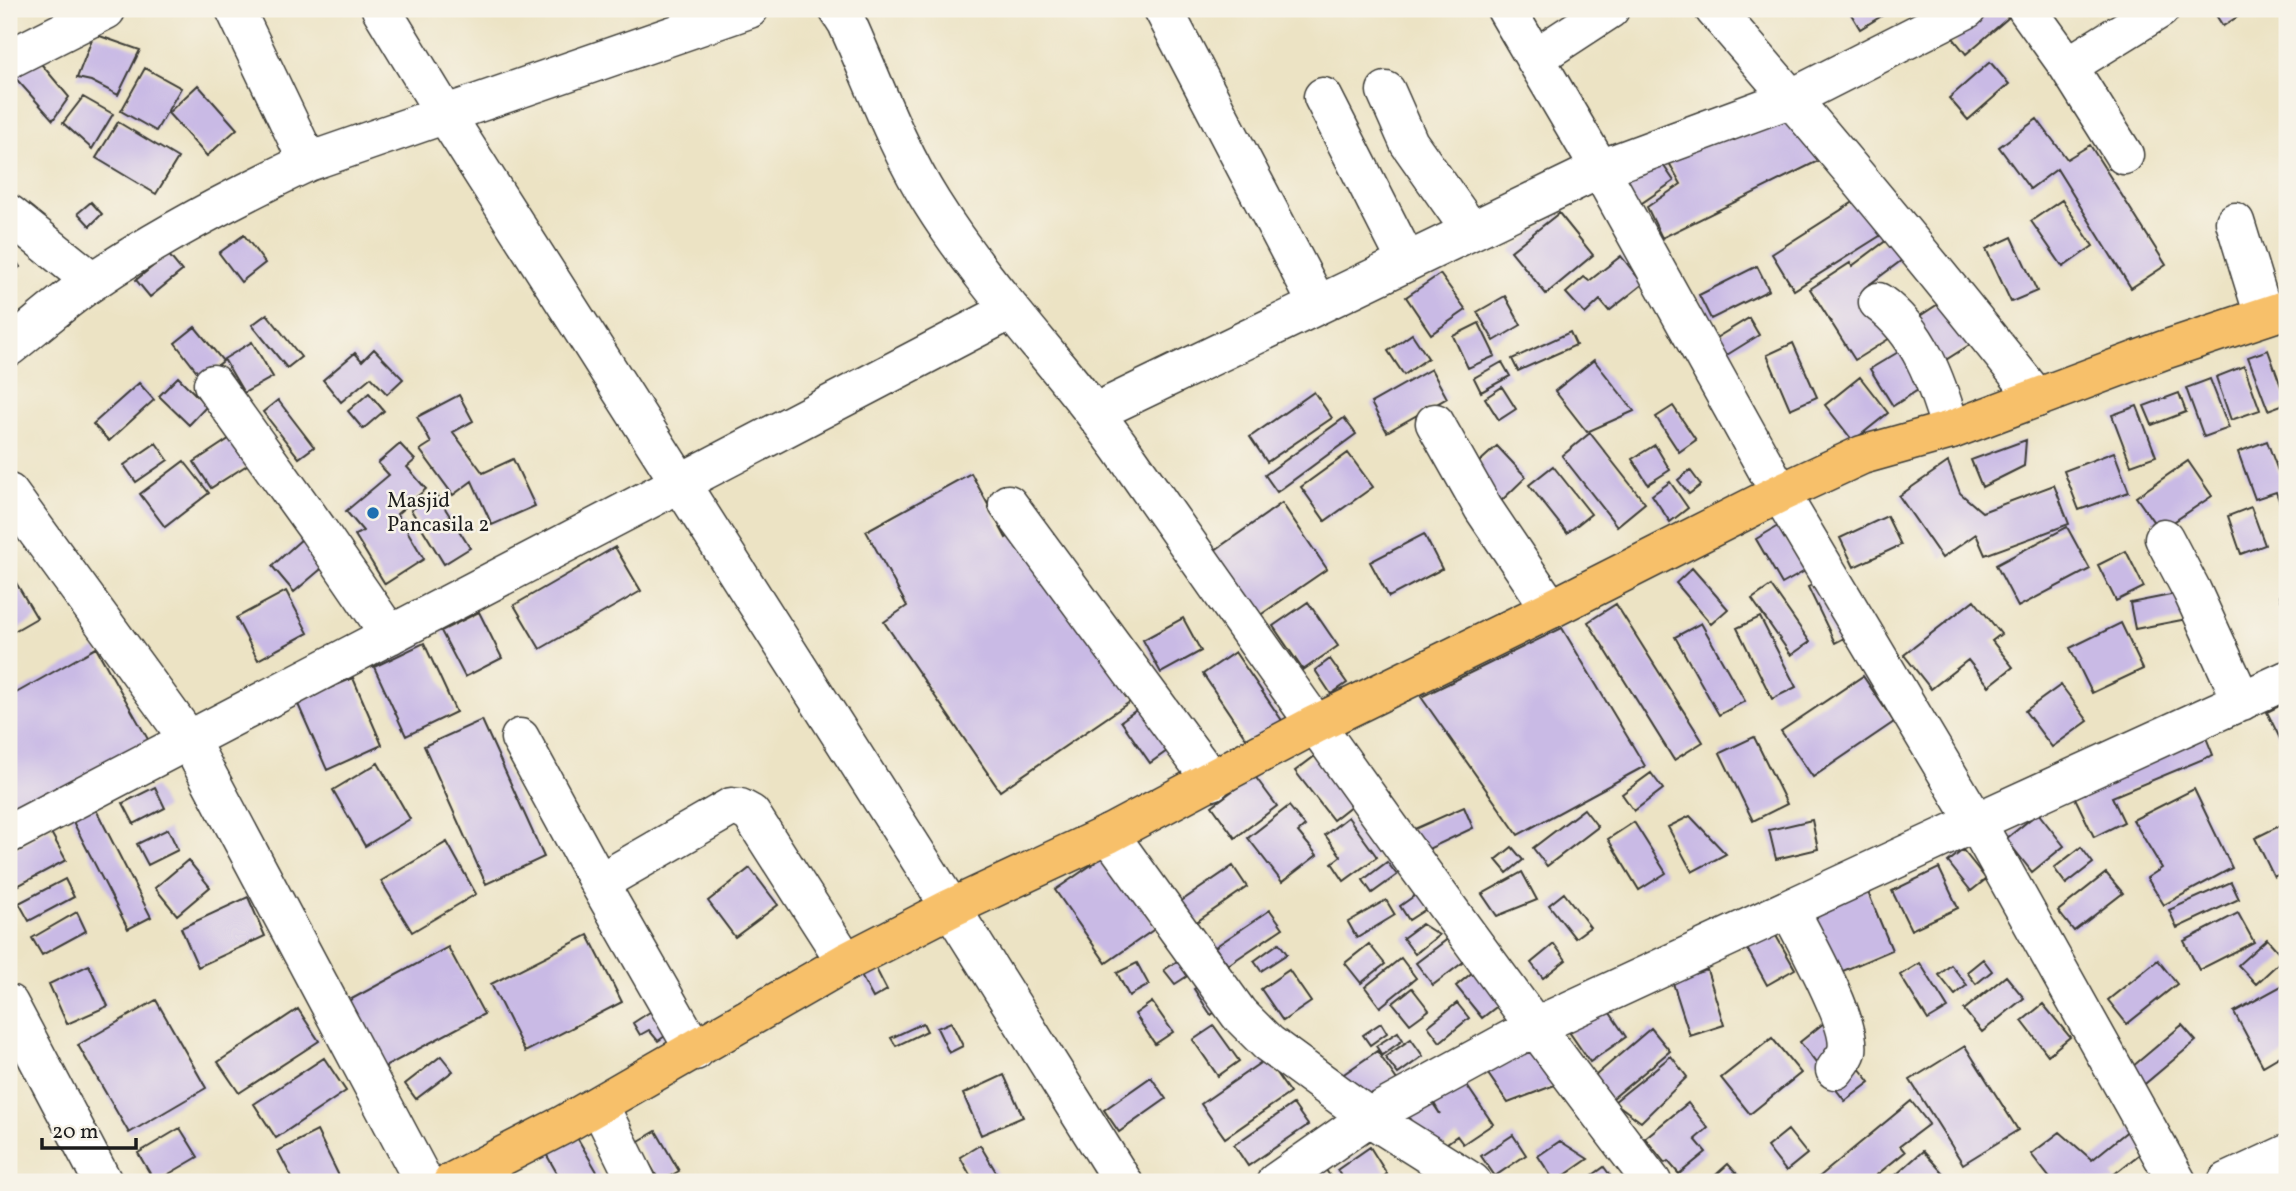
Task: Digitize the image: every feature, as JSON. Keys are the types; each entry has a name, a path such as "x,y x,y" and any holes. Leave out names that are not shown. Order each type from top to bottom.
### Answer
{"main road":[{"path":"453,1182 599,1105 846,962 951,908 1109,834 1314,725 1780,493 1862,455 1951,430 2164,350 2275,313"}],"street":[{"path":"235,9 308,162"},
{"path":"381,9 445,114 951,908 1115,1180"},
{"path":"9,347 92,281 227,202 308,162 749,9"},
{"path":"838,9 847,23 913,172 965,252 1096,412 1314,725 1534,1027 1653,1182"},
{"path":"1163,9 1318,305"},
{"path":"1506,9 1600,169 1780,493 1976,822 2177,1182"},
{"path":"1535,58 1609,9"},
{"path":"1714,9 1792,99 2037,398"},
{"path":"1096,412 1600,169 1792,99 1966,9"},
{"path":"2027,9 2068,66 2124,155"},
{"path":"2068,66 2160,9"},
{"path":"9,58 106,10"},
{"path":"1386,91 1409,143 1471,231"},
{"path":"1323,97 1407,262"},
{"path":"9,214 92,281"},
{"path":"2235,222 2275,313"},
{"path":"1878,302 1902,324 1925,359 1938,387 1951,430"},
{"path":"9,834 1011,310"},
{"path":"213,384 390,635"},
{"path":"1435,423 1483,508 1551,609"},
{"path":"9,494 189,740 424,1182"},
{"path":"1008,504 1212,781"},
{"path":"2164,538 2192,591 2242,701"},
{"path":"1276,1182 1369,1117 1534,1027 2287,680"},
{"path":"520,738 695,1051"},
{"path":"599,883 731,807 740,808 751,814 846,962"},
{"path":"1109,834 1239,1014 1268,1043 1369,1117 1472,1182"},
{"path":"1789,909 1834,1000 1847,1035 1847,1049 1835,1070"},
{"path":"9,1004 103,1182"},
{"path":"599,1105 637,1182"},
{"path":"2227,1182 2287,1154"}],"building":[{"path":"1848,9 1893,9 1860,29"},
{"path":"1980,9 2001,9 2008,18 1966,54 1950,34"},
{"path":"2212,9 2247,9 2248,10 2223,26"},
{"path":"94,34 140,50 118,95 91,81 77,78"},
{"path":"32,53 69,97 53,120 10,72"},
{"path":"1990,62 2009,84 1968,120 1949,98"},
{"path":"145,68 181,88 156,131 121,111"},
{"path":"198,85 237,129 207,156 168,113"},
{"path":"83,97 113,114 92,149 63,123"},
{"path":"1796,107 1820,160 1662,238 1647,207 1681,184 1663,152"},
{"path":"2037,119 2067,159 2090,145 2166,265 2131,288 2057,169 2030,189 1999,147"},
{"path":"118,122 178,158 156,194 96,158"},
{"path":"1655,153 1674,181 1636,207 1618,179"},
{"path":"1860,198 1883,234 1794,290 1772,254"},
{"path":"2062,200 2093,246 2063,267 2031,221"},
{"path":"91,202 102,214 90,226 78,213"},
{"path":"1559,213 1593,255 1546,294 1511,251"},
{"path":"244,235 265,263 241,282 219,253"},
{"path":"2012,237 2037,291 2011,302 1986,249"},
{"path":"1887,240 1902,260 1866,287 1895,335 1855,360 1810,289 1850,263 1852,266"},
{"path":"9,250 20,267 9,274"},
{"path":"168,254 182,271 150,297 136,280"},
{"path":"1621,256 1643,284 1609,311 1600,300 1585,314 1566,293 1584,277 1589,281"},
{"path":"1757,266 1769,290 1711,319 1699,295"},
{"path":"1440,274 1466,310 1431,334 1406,297"},
{"path":"1505,296 1521,325 1494,341 1477,312"},
{"path":"1946,299 1974,342 1933,368 1906,325"},
{"path":"267,314 301,357 287,368 252,325"},
{"path":"1749,318 1759,335 1722,358 1711,341"},
{"path":"1479,323 1495,356 1468,368 1453,336"},
{"path":"195,327 223,361 202,378 175,343"},
{"path":"1570,332 1576,345 1518,371 1512,359"},
{"path":"1412,334 1428,358 1404,375 1388,351"},
{"path":"252,342 273,377 244,393 224,359"},
{"path":"1793,343 1817,397 1790,409 1767,355"},
{"path":"1910,345 1932,381 1893,406 1870,369"},
{"path":"374,349 403,379 387,394 371,377 341,402 323,380 355,353 362,361"},
{"path":"2268,350 2287,403 2268,410 2248,357"},
{"path":"1594,360 1634,411 1587,432 1555,391"},
{"path":"1502,362 1510,376 1481,392 1474,378"},
{"path":"2244,366 2260,410 2231,420 2216,377"},
{"path":"1431,369 1447,398 1387,432 1371,403"},
{"path":"178,377 207,406 189,425 159,396"},
{"path":"1860,377 1888,413 1853,441 1825,405"},
{"path":"2210,379 2229,428 2204,437 2186,388"},
{"path":"139,383 154,400 109,441 93,424"},
{"path":"1502,387 1516,409 1499,420 1485,398"},
{"path":"1314,392 1332,418 1267,462 1250,437"},
{"path":"369,393 384,411 363,429 348,411"},
{"path":"2179,393 2186,412 2152,425 2144,406"},
{"path":"459,395 473,421 453,432 483,473 513,459 535,506 492,525 472,481 453,495 420,450 431,443 417,417"},
{"path":"278,400 314,447 299,458 263,412"},
{"path":"1673,406 1696,440 1679,452 1656,417"},
{"path":"2137,406 2156,456 2131,465 2112,415"},
{"path":"1344,418 1356,434 1277,492 1265,475"},
{"path":"241,431 258,458 211,488 194,462"},
{"path":"1590,433 1645,503 1617,526 1562,456"},
{"path":"2026,440 2024,466 1982,487 1971,460"},
{"path":"2267,441 2284,487 2287,486 2287,522 2276,492 2255,499 2238,452"},
{"path":"156,443 168,460 136,482 124,465"},
{"name":"Masjid Pancasila 2","path":"400,444 415,460 407,467 426,489 397,514 424,559 385,584 355,535 363,531 346,511 389,475 378,463"},
{"path":"1655,445 1670,470 1648,484 1632,459"},
{"path":"1497,446 1526,477 1496,506 1466,474"},
{"path":"2114,452 2129,492 2079,510 2064,471"},
{"path":"1348,453 1373,487 1325,521 1301,487"},
{"path":"184,461 209,493 165,527 140,494"},
{"path":"2188,461 2212,496 2160,531 2136,497"},
{"path":"1948,462 1960,493 1982,512 2054,485 2069,524 1985,555 1976,534 1942,558 1899,496"},
{"path":"1553,466 1591,514 1567,533 1529,485"},
{"path":"1690,470 1701,485 1689,494 1678,480"},
{"path":"971,473 1006,538 1018,530 1134,699 1000,791 884,622 907,606 866,531"},
{"path":"1670,482 1688,508 1670,522 1652,495"},
{"path":"436,494 470,548 444,564 411,510"},
{"path":"1282,503 1327,569 1253,620 1208,555"},
{"path":"2251,507 2265,545 2241,554 2228,516"},
{"path":"1887,516 1901,545 1854,567 1840,538"},
{"path":"1778,526 1805,571 1782,584 1756,539"},
{"path":"2067,527 2090,569 2018,607 1996,565"},
{"path":"1424,534 1442,569 1389,597 1370,562"},
{"path":"303,538 327,564 294,592 272,566"},
{"path":"615,547 641,591 540,649 514,605"},
{"path":"2126,551 2144,587 2116,601 2098,565"},
{"path":"1692,568 1728,609 1711,624 1676,583"},
{"path":"9,571 37,618 9,634"},
{"path":"1826,579 1852,634 1835,643 1808,587"},
{"path":"1771,586 1810,642 1791,655 1752,599"},
{"path":"286,591 308,633 258,660 236,618"},
{"path":"2181,593 2187,619 2135,629 2130,603"},
{"path":"2287,593 2287,607 2284,608 2280,596"},
{"path":"1974,600 2001,634 1992,641 2013,667 1989,686 1968,660 1931,689 1904,655"},
{"path":"1308,602 1338,646 1303,670 1273,626"},
{"path":"1616,604 1703,742 1674,760 1588,622"},
{"path":"479,612 502,658 465,677 441,631"},
{"path":"1760,617 1796,687 1772,699 1737,628"},
{"path":"1183,618 1201,651 1161,673 1143,640"},
{"path":"1701,623 1745,701 1719,715 1675,637"},
{"path":"2121,623 2143,669 2092,693 2070,648"},
{"path":"1562,628 1645,766 1518,835 1421,697"},
{"path":"424,643 456,712 406,736 374,667"},
{"path":"96,648 149,741 9,820 9,697"},
{"path":"1235,652 1283,722 1250,744 1203,674"},
{"path":"1330,659 1347,683 1331,694 1315,670"},
{"path":"1863,676 1894,722 1813,777 1781,731"},
{"path":"353,678 382,745 327,770 297,702"},
{"path":"2061,685 2088,721 2052,747 2025,711"},
{"path":"2287,702 2287,753 2267,712"},
{"path":"1145,704 1174,746 1150,763 1121,721"},
{"path":"482,720 544,857 486,884 424,746"},
{"path":"2203,730 2213,755 2112,797 2124,822 2094,837 2075,798"},
{"path":"1754,737 1787,804 1753,821 1720,753"},
{"path":"1319,753 1357,801 1333,820 1295,771"},
{"path":"378,763 410,819 365,846 333,790"},
{"path":"1651,773 1663,789 1634,811 1622,794"},
{"path":"1254,775 1277,806 1235,838 1212,806"},
{"path":"155,787 165,808 134,824 123,803"},
{"path":"2194,789 2232,868 2164,905 2147,878 2162,868 2133,820"},
{"path":"90,798 151,917 128,929 67,810"},
{"path":"1289,806 1305,826 1298,832 1317,855 1282,882 1248,838"},
{"path":"1464,807 1473,828 1420,853 1410,831"},
{"path":"1584,809 1598,827 1547,866 1533,848"},
{"path":"2038,813 2064,846 2032,872 2006,839"},
{"path":"1690,816 1726,854 1692,872 1668,827"},
{"path":"1348,817 1377,857 1344,881 1332,863 1341,856 1325,835"},
{"path":"1812,820 1818,849 1776,859 1769,830"},
{"path":"1634,822 1666,873 1639,890 1608,839"},
{"path":"2287,822 2287,870 2274,877 2255,838"},
{"path":"49,829 66,860 12,889 9,883 9,852"},
{"path":"168,829 178,850 148,865 137,844"},
{"path":"447,842 476,894 412,932 381,881"},
{"path":"1512,847 1523,860 1507,873 1496,860"},
{"path":"2081,847 2093,863 2066,884 2054,868"},
{"path":"1963,850 1986,879 1971,891 1948,862"},
{"path":"1106,855 1156,928 1106,963 1055,890"},
{"path":"188,860 210,887 177,915 155,888"},
{"path":"1387,862 1397,875 1372,893 1363,880"},
{"path":"1233,866 1247,887 1192,925 1177,904"},
{"path":"750,868 778,905 735,937 708,901"},
{"path":"1939,868 1958,908 1911,930 1892,891"},
{"path":"1522,872 1537,900 1497,916 1482,894"},
{"path":"2106,873 2123,893 2074,931 2058,911"},
{"path":"65,879 74,897 29,921 19,903"},
{"path":"2231,882 2239,899 2177,928 2169,910"},
{"path":"1865,885 1892,950 1836,974 1808,908"},
{"path":"1427,887 1437,902 1409,920 1400,906"},
{"path":"1564,893 1590,927 1575,938 1549,905"},
{"path":"248,897 265,936 198,967 181,928"},
{"path":"1386,900 1395,915 1357,938 1348,922"},
{"path":"1270,910 1283,928 1228,965 1215,947"},
{"path":"77,912 86,931 42,955 32,938"},
{"path":"2238,913 2254,942 2199,970 2184,941"},
{"path":"1422,924 1439,935 1415,954 1403,938"},
{"path":"1771,927 1795,969 1767,985 1744,943"},
{"path":"588,935 622,1002 525,1052 491,984"},
{"path":"1449,938 1466,960 1433,985 1416,963"},
{"path":"2267,939 2284,958 2256,984 2238,965"},
{"path":"1279,943 1287,954 1261,971 1254,961"},
{"path":"1369,944 1385,964 1361,983 1345,963"},
{"path":"1554,944 1566,960 1543,978 1531,963"},
{"path":"448,947 484,1014 383,1068 348,1001"},
{"path":"1401,958 1416,978 1380,1007 1365,987"},
{"path":"1983,959 1992,971 1976,984 1967,972"},
{"path":"1179,960 1189,975 1175,984 1164,970"},
{"path":"2158,960 2177,984 2127,1024 2108,1000"},
{"path":"873,963 887,990 873,998 858,970"},
{"path":"1137,963 1149,985 1129,996 1117,973"},
{"path":"1920,963 1948,1008 1928,1020 1900,975"},
{"path":"89,965 108,1006 67,1024 49,984"},
{"path":"1951,965 1967,985 1955,995 1939,975"},
{"path":"1479,967 1505,1000 1482,1018 1456,986"},
{"path":"1289,970 1311,1002 1283,1021 1261,989"},
{"path":"1707,970 1724,1025 1690,1036 1672,980"},
{"path":"2006,976 2024,998 1982,1032 1964,1010"},
{"path":"1209,979 1226,1004 1211,1015 1194,989"},
{"path":"2283,985 2287,992 2287,1052 2263,1066 2234,1012"},
{"path":"1412,988 1429,1010 1410,1024 1393,1003"},
{"path":"156,1000 206,1088 129,1133 78,1045"},
{"path":"1602,1001 1626,1037 1590,1062 1565,1026"},
{"path":"1152,1002 1173,1032 1155,1044 1135,1014"},
{"path":"1457,1003 1469,1018 1440,1042 1428,1026"},
{"path":"2043,1004 2070,1037 2048,1055 2022,1021"},
{"path":"656,1008 672,1031 658,1041 649,1030 640,1035 633,1023"},
{"path":"298,1009 319,1041 239,1093 218,1062"},
{"path":"951,1022 963,1046 949,1053 937,1028"},
{"path":"923,1023 927,1031 896,1046 891,1038"},
{"path":"1381,1023 1387,1033 1370,1045 1363,1035"},
{"path":"1824,1023 1840,1044 1816,1063 1800,1042"},
{"path":"2182,1025 2196,1041 2140,1088 2126,1072"},
{"path":"1214,1026 1239,1061 1218,1076 1193,1040"},
{"path":"1651,1028 1670,1051 1607,1103 1589,1081"},
{"path":"1398,1032 1403,1040 1382,1055 1376,1046"},
{"path":"1772,1038 1801,1073 1750,1114 1721,1078"},
{"path":"1411,1039 1423,1056 1398,1074 1385,1057"},
{"path":"1524,1040 1560,1083 1508,1103 1484,1068"},
{"path":"1965,1046 2018,1130 1963,1164 1910,1080"},
{"path":"1377,1051 1397,1080 1357,1107 1338,1078"},
{"path":"441,1056 453,1071 416,1099 405,1084"},
{"path":"1671,1056 1687,1077 1641,1122 1614,1102"},
{"path":"324,1058 346,1091 276,1138 254,1104"},
{"path":"1266,1059 1290,1093 1225,1138 1201,1104"},
{"path":"1855,1063 1870,1082 1845,1101 1831,1083"},
{"path":"1004,1075 1023,1117 981,1135 963,1094"},
{"path":"1151,1077 1166,1099 1119,1132 1104,1110"},
{"path":"1461,1077 1493,1124 1463,1144 1457,1136 1433,1153 1403,1109 1426,1093 1440,1114 1431,1098"},
{"path":"1911,1101 1929,1124 1900,1146 1905,1152 1868,1182 1824,1182 1819,1177"},
{"path":"1688,1103 1708,1128 1695,1139 1706,1152 1679,1174 1668,1161 1665,1163 1645,1138"},
{"path":"1293,1104 1308,1125 1248,1166 1234,1145"},
{"path":"2135,1125 2151,1145 2112,1176 2116,1182 2053,1182 2031,1154 2060,1132 2092,1160"},
{"path":"180,1128 198,1157 155,1182 138,1153"},
{"path":"1788,1130 1807,1154 1786,1171 1767,1147"},
{"path":"317,1131 342,1182 294,1182 278,1151"},
{"path":"656,1131 679,1171 660,1182 637,1142"},
{"path":"575,1134 603,1182 562,1182 545,1152"},
{"path":"1513,1135 1526,1155 1495,1176 1481,1156"},
{"path":"1560,1141 1588,1159 1555,1182 1538,1156"},
{"path":"980,1145 1002,1182 974,1182 960,1157"},
{"path":"1370,1147 1387,1174 1376,1182 1345,1182 1337,1170"},
{"path":"1923,1151 1951,1182 1888,1182"},
{"path":"1728,1164 1739,1176 1733,1182 1708,1182"},
{"path":"1324,1167 1334,1182 1302,1182"},
{"path":"1604,1167 1615,1182 1583,1182"}],"place":[{"name":"Masjid Pancasila 2","path":"373,513"}]}
